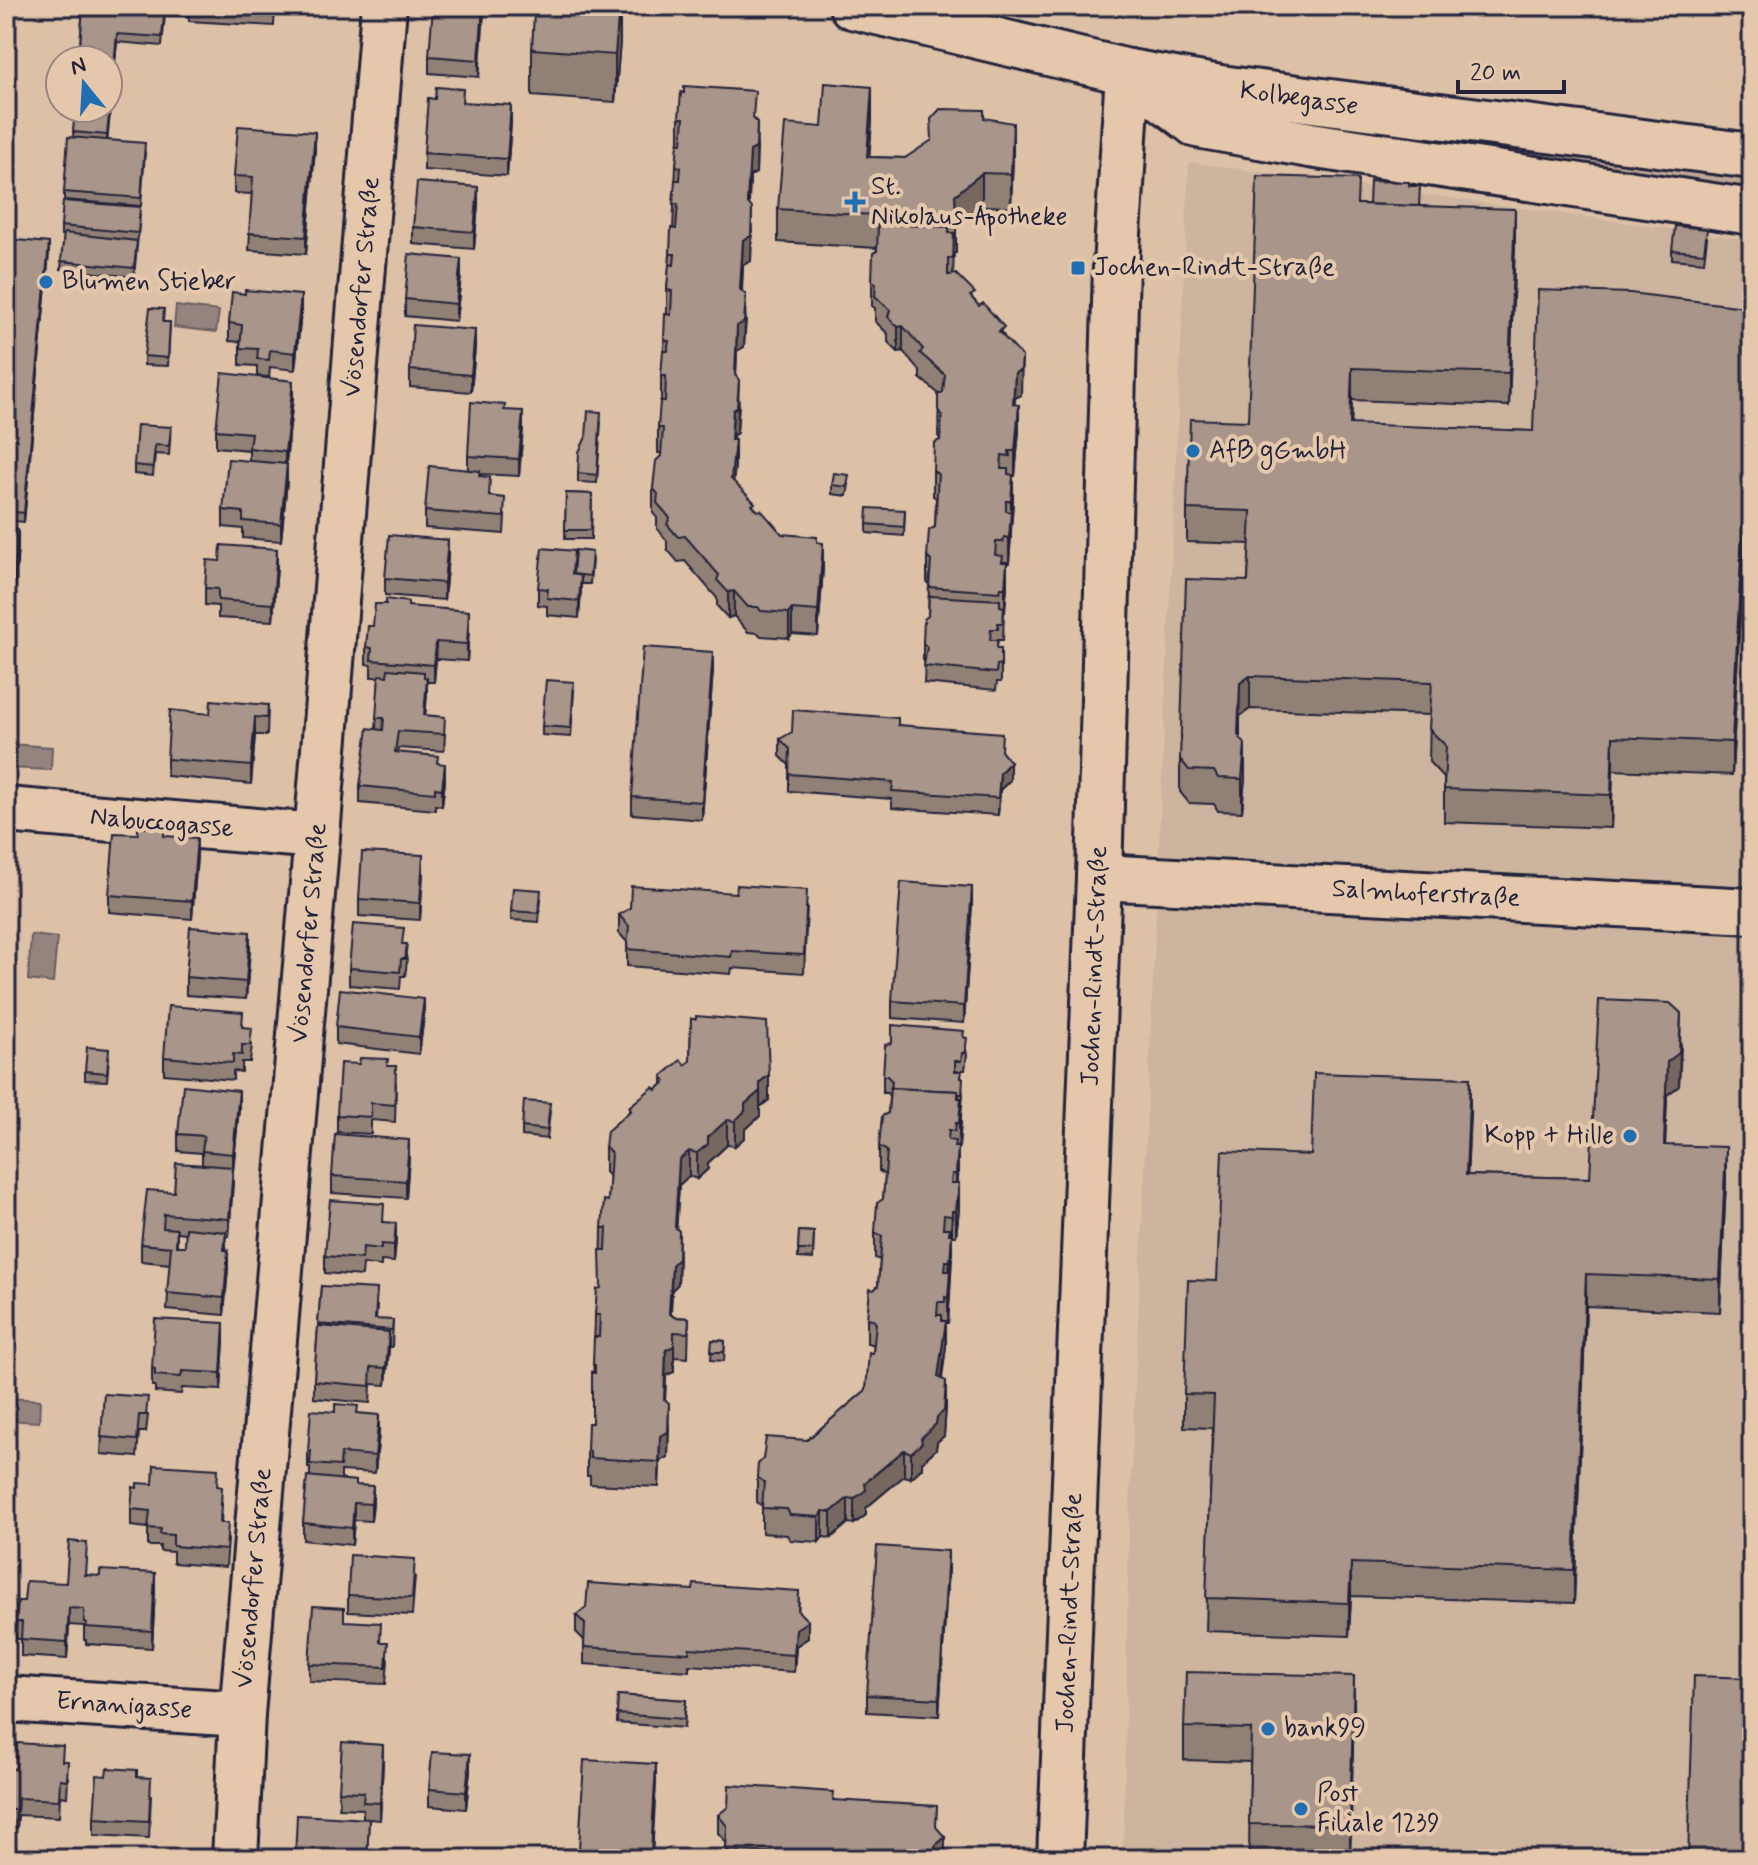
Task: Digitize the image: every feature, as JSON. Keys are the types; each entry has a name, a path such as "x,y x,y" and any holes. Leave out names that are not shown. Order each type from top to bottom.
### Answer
{"street":[{"name":"Vösendorfer Straße","path":"235,1859 242,1714 384,6"},
{"name":"Kolbegasse","path":"852,6 1128,72 1302,100 1752,156"},
{"path":"1128,72 1197,125 1752,212"},
{"name":"Jochen-Rindt-Straße","path":"1060,1859 1099,877 1116,266 1128,72"},
{"name":"Nabuccogasse","path":"6,810 317,836"},
{"name":"Salmhoferstraße","path":"1099,877 1752,911"},
{"name":"Ernanigasse","path":"6,1699 242,1714"}],"shaded area":[{"path":"1410,137 1538,148 1752,175 1752,196 1408,148"},
{"path":"1189,162 1752,240 1752,1859 1123,1859 1129,1524"},
{"path":"176,306 219,311 216,332 174,327"},
{"path":"8,744 52,747 51,770 6,768"},
{"path":"31,935 57,938 53,983 28,980"},
{"path":"6,1398 40,1400 39,1422 6,1420"}],"building":[{"path":"83,6 165,6 162,37 117,34 116,44 80,44"},
{"path":"229,6 274,6 274,9"},
{"path":"433,6 483,6 479,60 429,56"},
{"path":"554,6 619,6 615,55 532,49 534,13 545,14"},
{"path":"825,83 872,87 867,157 905,158 932,140 931,119 940,109 984,110 984,118 1013,123 1011,174 982,173 955,195 956,220 778,209 785,124 822,127"},
{"path":"684,86 755,91 753,118 757,122 756,148 750,151 747,202 752,208 751,236 743,240 740,289 746,295 744,322 737,326 735,375 739,380 737,408 733,410 731,440 735,440 731,479 755,503 752,505 757,511 761,510 782,534 817,537 817,542 823,543 818,611 792,609 789,613 748,607 734,591 728,592 717,580 719,575 685,536 678,537 667,524 670,518 657,503 658,494 653,488 656,461 661,456 663,428 658,428 660,401 665,401 666,376 661,376 663,351 668,351 669,341 664,340 665,314 671,315 672,291 667,290 669,264 674,265 675,254 670,254 671,228 676,229 678,204 673,204 675,180 680,180 681,167 676,166 678,143 682,143 684,118 679,118"},
{"path":"436,87 463,89 462,102 511,105 507,159 424,153 428,98 435,99"},
{"path":"74,124 108,124 107,135 73,132"},
{"path":"238,126 315,132 306,237 249,233 253,177 234,176"},
{"path":"68,137 145,143 141,198 64,192"},
{"path":"1257,176 1358,179 1357,204 1515,209 1509,373 1352,368 1350,424 1533,431 1538,290 1630,293 1752,308 1752,517 1743,517 1732,742 1613,737 1611,795 1444,789 1446,746 1429,729 1432,682 1250,676 1240,683 1238,735 1245,744 1242,779 1218,778 1214,771 1189,770 1180,759 1186,579 1248,581 1251,511 1187,509 1190,419 1248,421"},
{"path":"1370,181 1409,182 1409,186 1420,186 1419,206 1369,204"},
{"path":"417,182 478,187 474,232 413,227"},
{"path":"63,201 140,207 138,233 61,226"},
{"path":"878,224 949,227 949,233 954,233 953,258 948,258 948,275 956,274 975,293 970,296 979,306 983,303 1004,327 999,332 1022,356 1021,370 1015,373 1013,404 1019,405 1015,451 1009,451 1010,456 1002,455 1001,469 1008,469 1008,474 1013,475 1011,501 1006,501 1006,511 1011,512 1009,538 1004,537 1003,542 996,542 995,555 1003,556 1002,562 1007,562 1005,588 1001,588 1000,592 929,587 929,530 935,527 938,474 933,471 934,443 940,440 942,416 938,410 938,395 943,392 945,375 920,353 923,349 903,326 898,327 888,317 890,310 875,296 873,253 877,251"},
{"path":"1675,226 1707,229 1704,253 1672,250"},
{"path":"64,233 137,241 134,268 61,261"},
{"path":"6,239 49,243 24,513 6,511"},
{"path":"409,254 461,259 456,304 405,299"},
{"path":"245,290 301,295 295,353 270,350 269,360 257,359 258,349 240,348 242,325 229,323 232,292 245,294"},
{"path":"150,308 164,309 163,322 170,322 168,358 144,356"},
{"path":"413,325 475,330 471,375 410,370"},
{"path":"222,373 293,381 285,452 249,448 251,433 216,430"},
{"path":"471,402 505,405 504,410 523,411 519,459 468,456"},
{"path":"588,411 601,412 597,475 578,473"},
{"path":"137,425 171,427 169,446 155,445 153,467 134,465"},
{"path":"228,459 287,464 281,524 243,521 243,512 223,510"},
{"path":"429,466 480,471 479,476 490,477 489,496 505,498 504,517 425,511"},
{"path":"834,473 849,475 847,487 832,485"},
{"path":"566,493 592,494 591,530 565,530"},
{"path":"868,508 905,510 904,527 867,524"},
{"path":"6,528 18,529 13,592 6,592"},
{"path":"389,535 448,540 444,583 385,578"},
{"path":"221,545 277,549 273,604 218,600 218,589 205,588 207,560 220,561"},
{"path":"542,548 574,551 572,574 581,576 579,601 547,598 548,589 538,588"},
{"path":"575,550 592,552 590,576 573,574"},
{"path":"929,596 1000,600 1000,606 1004,607 1003,623 998,623 998,629 991,629 990,640 997,640 997,648 1001,648 1001,664 997,665 996,673 924,666 927,647 923,643 924,619 928,616"},
{"path":"386,599 408,602 408,606 469,611 467,644 436,642 434,665 371,660 372,648 366,647 368,626 373,626 375,604 386,604"},
{"path":"643,647 713,652 702,802 632,797"},
{"path":"388,669 424,672 424,678 427,678 424,715 445,717 444,734 398,731 395,752 438,756 437,763 445,764 442,789 435,788 435,793 360,786 368,728 383,730 384,718 376,718 379,675 387,676"},
{"path":"546,680 574,682 571,728 542,726"},
{"path":"211,700 268,705 267,718 255,717 251,766 167,759 170,710 210,714"},
{"path":"793,710 898,718 898,725 1002,733 1001,751 1010,762 1000,773 998,798 892,791 893,782 789,774 790,749 780,739 792,732"},
{"path":"138,827 164,829 164,836 197,838 192,901 109,895 114,833 138,834"},
{"path":"362,852 423,855 420,903 359,899"},
{"path":"901,882 972,887 964,1006 892,1001"},
{"path":"737,885 807,890 804,955 732,951 731,957 627,949 629,926 619,915 630,908 631,886 736,893"},
{"path":"513,888 541,890 539,913 511,911"},
{"path":"6,911 11,911 6,966"},
{"path":"353,924 404,928 402,944 407,944 400,972 349,968"},
{"path":"190,927 250,932 246,982 186,977"},
{"path":"340,989 424,999 419,1037 336,1027"},
{"path":"1599,1000 1670,1003 1681,1013 1679,1053 1667,1062 1664,1145 1726,1147 1720,1279 1586,1274 1574,1570 1351,1563 1349,1603 1206,1598 1214,1395 1184,1394 1188,1280 1217,1281 1222,1151 1311,1155 1314,1073 1470,1078 1466,1175 1590,1178"},
{"path":"168,1006 243,1012 242,1027 252,1028 250,1045 242,1045 242,1055 233,1054 233,1063 164,1057"},
{"path":"696,1016 767,1022 769,1075 760,1082 760,1091 745,1104 745,1111 735,1121 727,1120 708,1137 708,1144 697,1153 689,1151 679,1160 675,1227 679,1231 678,1259 672,1265 669,1313 674,1317 689,1318 688,1333 674,1332 674,1346 666,1350 664,1399 669,1403 668,1432 660,1436 659,1462 590,1458 590,1451 587,1451 588,1423 592,1423 594,1337 599,1337 600,1315 595,1315 597,1289 601,1288 600,1250 606,1250 607,1228 602,1228 604,1200 608,1201 611,1153 605,1147 607,1131 631,1110 629,1107 653,1087 656,1090 666,1081 662,1076 681,1060 685,1065 690,1061 691,1019 696,1019"},
{"path":"892,1025 964,1031 963,1037 967,1038 965,1053 962,1053 961,1061 955,1061 955,1071 961,1071 963,1078 959,1098 958,1091 891,1088 892,1081 883,1076 885,1045 892,1043"},
{"path":"87,1047 109,1049 107,1073 85,1071"},
{"path":"360,1058 388,1059 387,1066 396,1066 395,1105 371,1103 371,1117 337,1115 340,1063 359,1064"},
{"path":"183,1085 239,1091 233,1154 202,1151 204,1136 178,1134"},
{"path":"890,1088 958,1091 958,1098 961,1098 959,1123 956,1123 955,1131 949,1130 948,1140 955,1141 954,1147 958,1147 956,1174 952,1174 951,1183 959,1183 956,1211 952,1211 952,1216 944,1215 943,1228 950,1228 949,1234 952,1234 950,1261 946,1261 945,1271 950,1271 948,1298 945,1297 945,1302 938,1302 937,1315 942,1315 942,1321 946,1321 938,1377 946,1381 944,1411 921,1438 922,1443 911,1453 904,1450 865,1483 866,1490 854,1499 848,1498 831,1512 823,1511 819,1517 790,1515 787,1509 762,1508 764,1482 757,1477 766,1437 807,1440 866,1390 869,1352 873,1353 876,1323 867,1318 870,1289 878,1286 882,1236 875,1232 877,1203 883,1199 887,1151 879,1146 882,1116 888,1113"},
{"path":"524,1101 550,1103 547,1130 522,1127"},
{"path":"335,1134 409,1140 406,1181 332,1176"},
{"path":"176,1163 233,1167 229,1219 164,1214 163,1228 177,1229 176,1246 185,1246 186,1228 226,1232 224,1250 228,1250 224,1298 167,1293 171,1247 141,1244 147,1190 174,1192"},
{"path":"330,1200 384,1204 383,1222 396,1223 394,1245 381,1244 381,1249 363,1247 362,1259 325,1256"},
{"path":"799,1231 814,1232 813,1250 798,1250"},
{"path":"321,1286 377,1289 375,1319 393,1320 392,1330 318,1324"},
{"path":"155,1319 224,1323 221,1373 182,1371 181,1377 155,1375 152,1368"},
{"path":"318,1326 389,1332 386,1368 371,1367 370,1386 314,1381"},
{"path":"712,1340 725,1341 724,1352 711,1352"},
{"path":"104,1394 148,1397 146,1415 139,1415 137,1440 101,1437"},
{"path":"335,1404 358,1406 357,1413 379,1415 375,1456 341,1453 340,1466 310,1464 311,1410 335,1412"},
{"path":"154,1465 218,1469 217,1486 222,1487 220,1523 228,1523 226,1550 173,1546 173,1535 160,1534 161,1529 148,1528 150,1511 131,1509 133,1487 137,1488 137,1483 153,1484"},
{"path":"307,1476 373,1486 371,1504 354,1503 352,1528 303,1523"},
{"path":"69,1541 87,1543 85,1575 100,1576 100,1570 155,1573 152,1631 86,1627 84,1609 69,1608 67,1642 21,1639 22,1622 16,1622 18,1601 24,1601 26,1581 66,1583"},
{"path":"877,1546 948,1551 939,1699 867,1695"},
{"path":"350,1555 415,1559 412,1598 348,1595"},
{"path":"588,1583 693,1590 694,1584 799,1591 798,1611 808,1621 796,1629 794,1655 689,1648 689,1653 584,1647 585,1624 576,1615 586,1608"},
{"path":"313,1606 344,1608 344,1621 381,1623 380,1642 388,1642 386,1667 309,1664"},
{"name":"Post Filiale 1239","path":"1186,1672 1354,1676 1350,1825 1249,1824 1251,1729 1184,1727"},
{"path":"1694,1676 1752,1678 1752,1859 1688,1859"},
{"path":"618,1695 686,1700 684,1719 617,1714"},
{"path":"342,1742 383,1745 380,1803 363,1802 364,1792 339,1791"},
{"path":"17,1743 63,1746 62,1761 68,1761 67,1780 60,1779 59,1800 18,1798 17,1810 6,1810 6,1768 16,1769"},
{"path":"432,1752 470,1754 466,1792 429,1789"},
{"path":"584,1760 656,1764 651,1854 637,1853 636,1859 565,1859 566,1849 579,1849"},
{"path":"107,1768 137,1770 137,1777 151,1778 149,1821 94,1818 97,1775 106,1776"},
{"path":"729,1785 834,1792 833,1800 937,1806 936,1827 945,1837 935,1846 934,1859 830,1859 830,1856 726,1850 727,1826 718,1815 728,1807"},
{"path":"297,1815 369,1819 367,1859 295,1859"}],"place":[{"name":"St. Nikolaus-Apotheke","path":"855,202"},
{"name":"Jochen-Rindt-Straße","path":"1078,268"},
{"name":"Blumen Stieber","path":"46,282"},
{"name":"AfB gGmbH","path":"1193,451"},
{"name":"Kopp + Hille","path":"1630,1136"},
{"name":"bank99","path":"1268,1729"},
{"name":"Post Filiale 1239","path":"1301,1809"}]}
